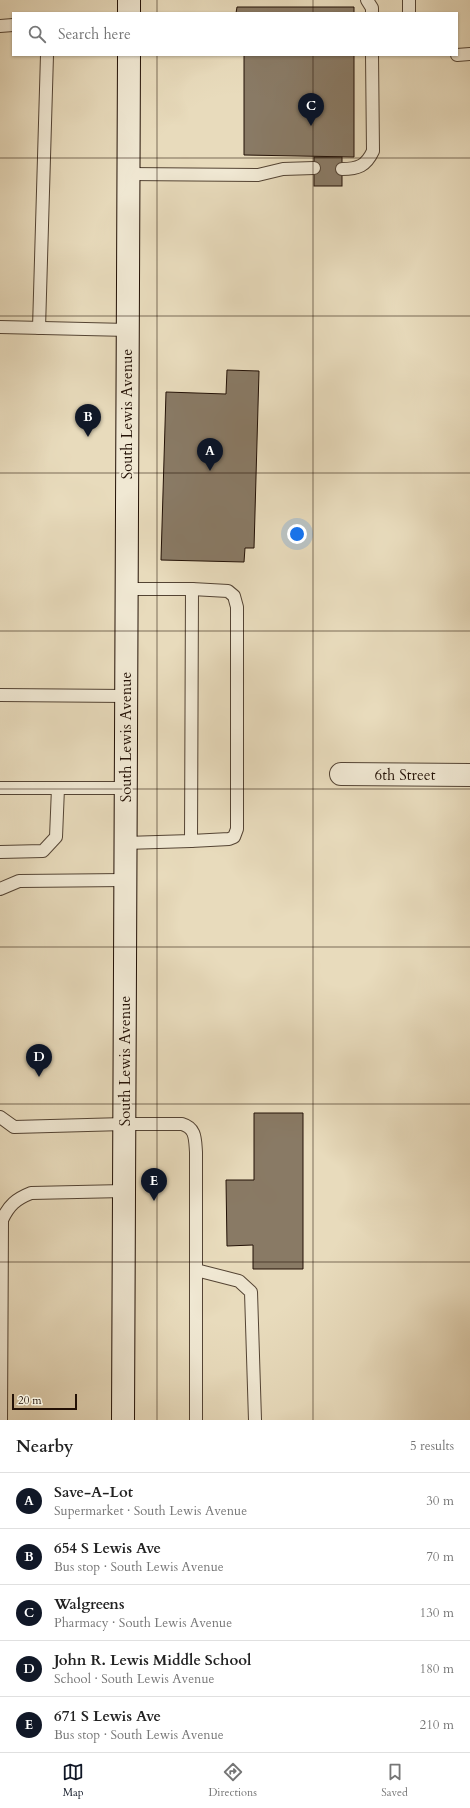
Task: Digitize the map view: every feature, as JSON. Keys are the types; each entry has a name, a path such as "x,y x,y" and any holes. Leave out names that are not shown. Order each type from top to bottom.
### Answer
{"main road":[{"path":"129,0 129,12"},
{"name":"South Lewis Avenue","path":"123,1420 129,56"},
{"name":"6th Street","path":"341,774 470,775"}],"lane":[{"path":"367,0 372,8 372,12"},
{"path":"409,0 409,12"},
{"path":"0,26 12,25"},
{"path":"458,54 470,54"},
{"path":"39,328 47,56"},
{"path":"342,169 363,166 369,160 373,151 372,56"},
{"path":"128,174 258,175 283,169 314,168"},
{"path":"0,327 128,330"},
{"path":"125,843 229,839 234,837 238,829 237,607 234,596 228,591 192,589 126,589"},
{"path":"190,841 192,589"},
{"path":"0,695 126,696"},
{"path":"0,788 125,788"},
{"path":"0,852 43,851 56,837 58,788"},
{"path":"0,890 19,881 125,880"},
{"path":"0,1117 14,1127 182,1124 190,1126 194,1132 196,1152 196,1420"},
{"path":"1,1420 2,1220 7,1208 17,1198 31,1193 124,1191"},
{"path":"196,1270 239,1281 251,1292 254,1420"}],"building":[{"path":"237,7 354,7 354,12 236,12"},
{"path":"244,56 354,56 354,157 244,155"},
{"path":"314,157 342,157 342,186 314,186"},
{"path":"227,370 259,371 254,548 245,548 244,562 161,560 166,392 226,394"},
{"path":"254,1113 303,1113 303,1269 253,1269 253,1245 227,1246 226,1180 254,1180"}],"place":[{"name":"Walgreens","path":"311,126"},
{"name":"654 S Lewis Ave","path":"88,437"},
{"name":"Save-A-Lot","path":"210,471"},
{"name":"John R. Lewis Middle School","path":"39,1077"},
{"name":"671 S Lewis Ave","path":"154,1201"}]}
